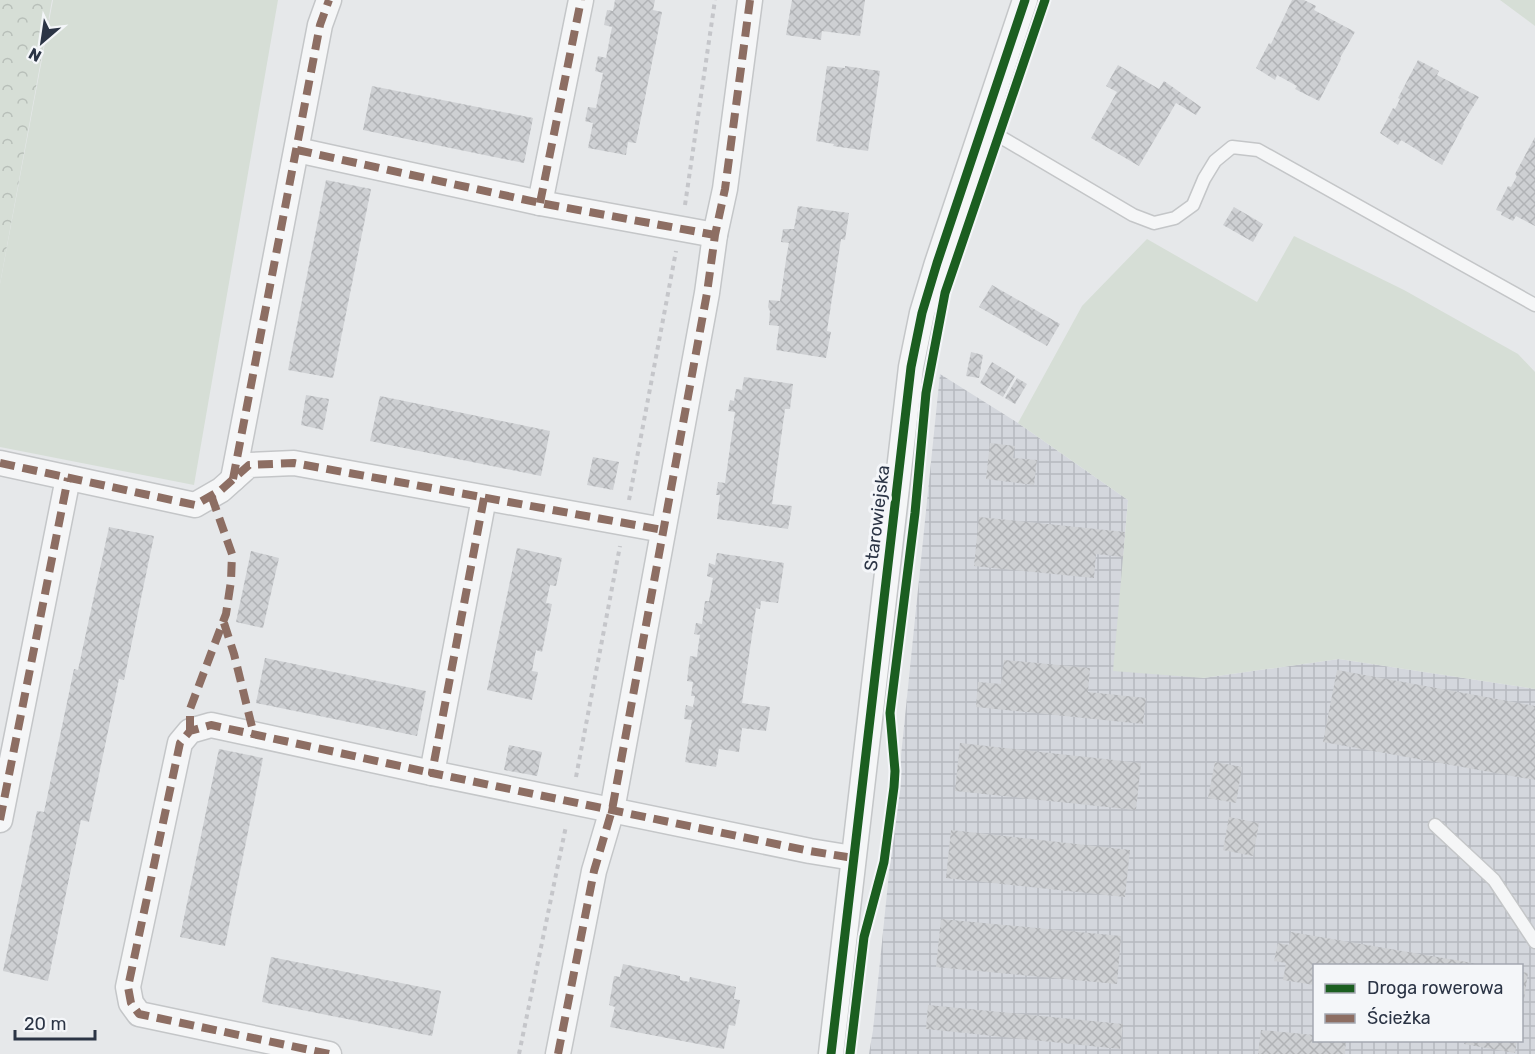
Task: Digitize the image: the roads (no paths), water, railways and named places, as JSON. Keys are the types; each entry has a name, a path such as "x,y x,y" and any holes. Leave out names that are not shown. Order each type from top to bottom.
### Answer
{"street":[{"path":"233,479 320,25 329,0"},
{"path":"540,203 580,0"},
{"path":"558,1054 594,871 612,810 705,303 715,235 725,189 750,0"},
{"name":"Starowiejska","path":"831,1054 911,367 922,313 1025,0"},
{"path":"297,150 540,203 715,235"},
{"path":"0,463 195,505 221,490 249,465 294,463 663,530"},
{"path":"0,820 68,478"},
{"path":"432,773 484,498"},
{"path":"329,1054 139,1014 131,1003 128,987 180,743 190,730 211,725 432,773 810,851 854,858"}],"lane":[{"path":"982,126 1133,215 1154,223 1175,218 1193,204 1204,178 1215,161 1232,147 1258,150 1535,305"},
{"path":"1435,825 1494,880 1535,942"}]}
